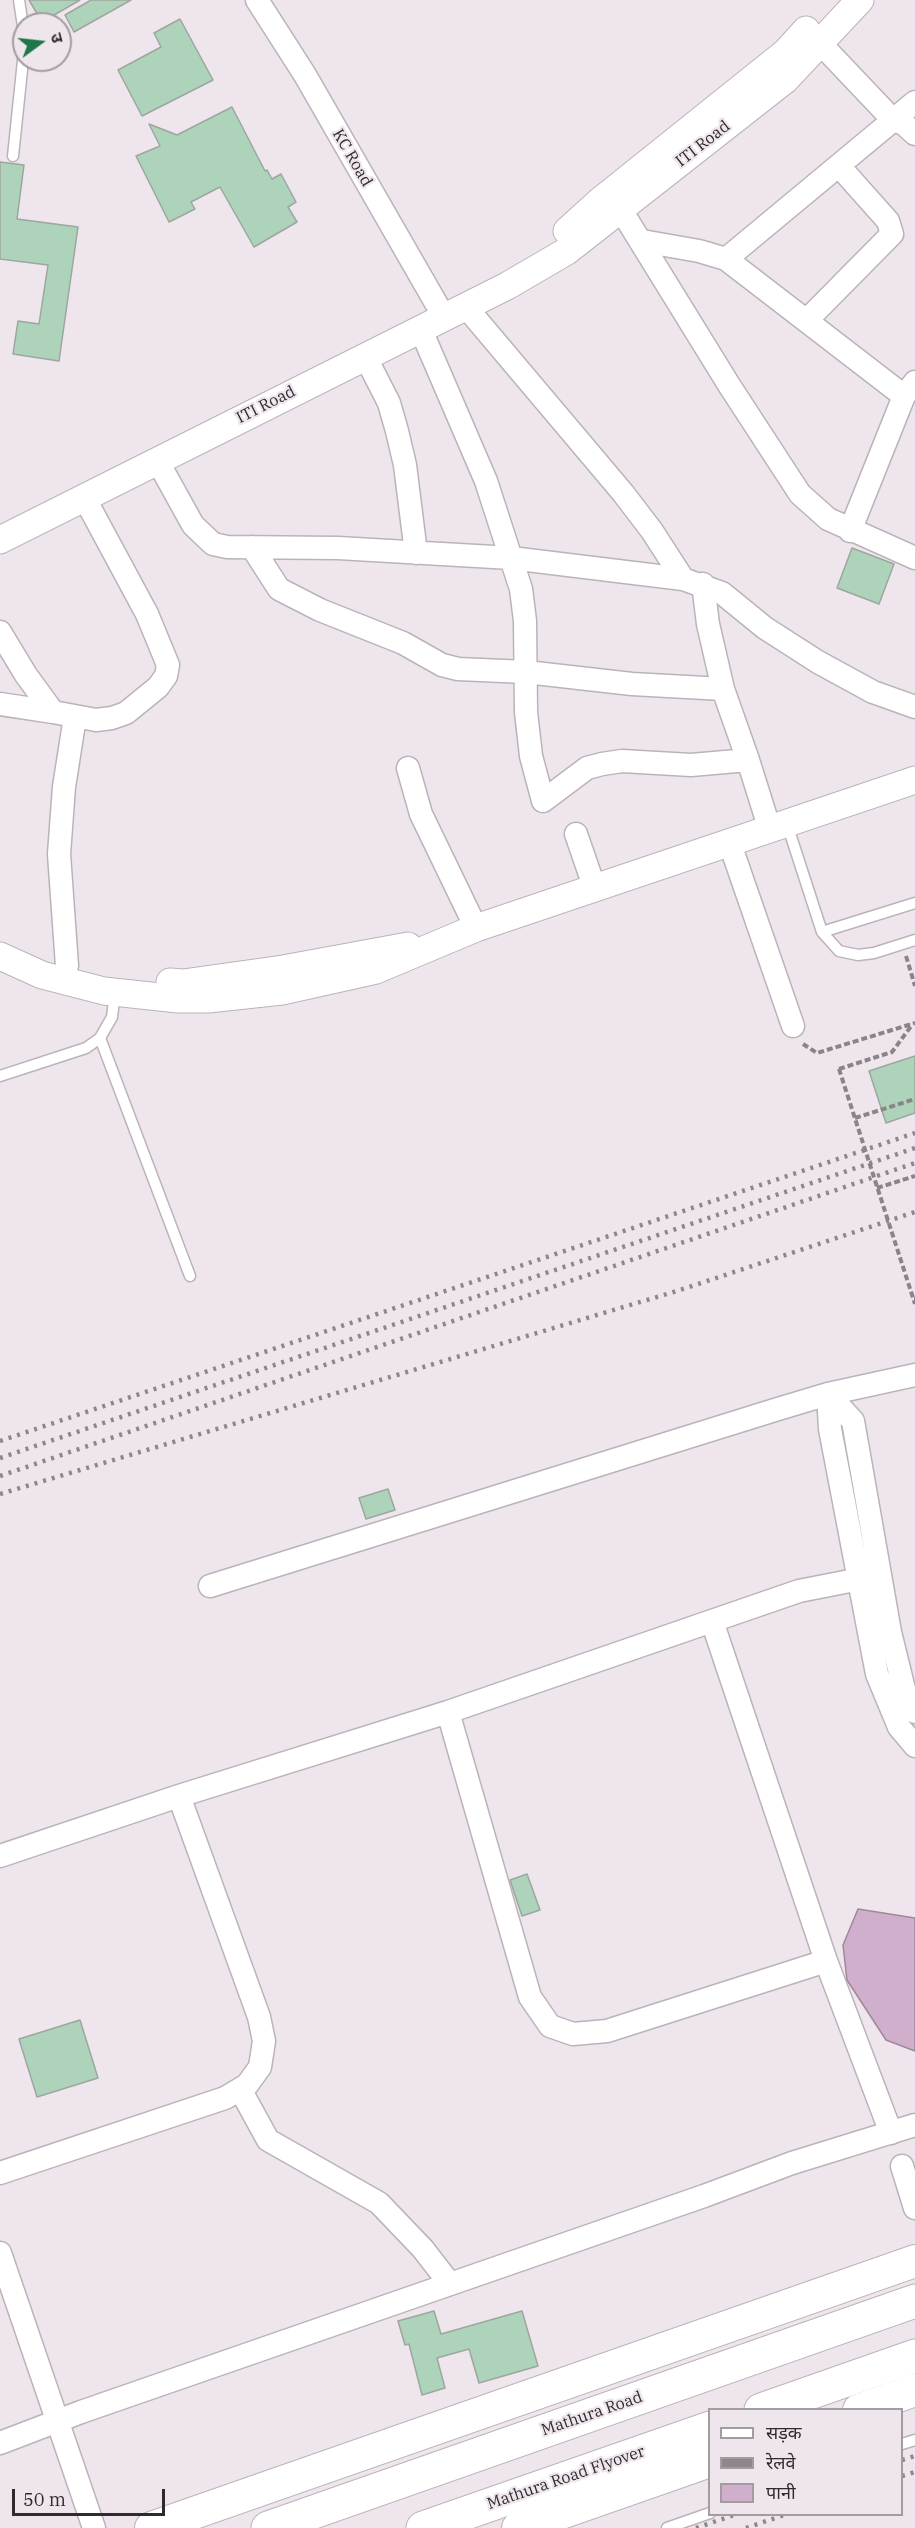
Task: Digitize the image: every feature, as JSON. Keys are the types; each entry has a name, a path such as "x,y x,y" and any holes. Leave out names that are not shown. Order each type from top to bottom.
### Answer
{"highway":[{"name":"Mathura Road","path":"268,2528 915,2301"},
{"path":"764,2408 915,2356"},
{"name":"Mathura Road Flyover","path":"423,2528 708,2429"}],"main road":[{"path":"151,2528 915,2261"},
{"path":"862,2408 915,2390"},
{"path":"518,2528 708,2462"}],"street":[{"name":"KC Road","path":"257,0 305,75 444,318"},
{"name":"ITI Road","path":"532,270 560,236 600,201 786,52 834,0"},
{"name":"ITI Road","path":"0,540 507,286 567,251 785,80 860,0"},
{"path":"819,42 893,120 904,124 915,134"},
{"path":"726,259 915,102"},
{"path":"807,320 892,234 888,221 839,166"},
{"path":"621,210 729,385 800,494 828,519 850,531 915,558"},
{"path":"642,241 726,259 807,320 912,387 850,531"},
{"path":"444,318 486,481 521,589 525,621 526,712 531,756 543,801 587,768 602,764 622,762 692,765 748,760"},
{"path":"444,318 623,493 693,581 708,624 723,689 748,760 778,827"},
{"path":"365,356 389,403 397,431 405,465 416,553"},
{"path":"158,460 193,525 213,544 227,547 338,548 511,558 693,581 722,593 765,628 818,662 873,692 915,707"},
{"path":"0,704 96,720 126,713 158,687 166,676 168,665 147,614 84,497"},
{"path":"252,548 279,589 320,610 403,643 442,665 458,669 526,672 632,684 723,689"},
{"path":"0,632 26,675 64,715 64,787 59,854 67,966"},
{"path":"408,768 421,814 476,928"},
{"path":"0,956 42,975 115,992 178,999 208,999 282,991 376,970 476,928 915,780"},
{"path":"576,834 595,889"},
{"path":"730,843 793,1026"},
{"path":"0,939 67,966 123,977 183,983 283,969 441,941"},
{"path":"210,1586 421,1518 828,1394 915,1375"},
{"path":"828,1394 830,1429 877,1674 899,1727 915,1746"},
{"path":"828,1394 853,1421 890,1632 904,1689 915,1712"},
{"path":"0,1856 179,1796 448,1712 799,1592 860,1579"},
{"path":"712,1621 826,1961 891,2133"},
{"path":"448,1712 530,1997 550,2026 573,2034 607,2031 826,1961"},
{"path":"0,2173 225,2098 246,2085 260,2067 264,2042 259,2017 179,1796"},
{"path":"240,2089 268,2140 379,2203 423,2249 450,2284"},
{"path":"0,2443 81,2412 792,2163 915,2125"},
{"path":"902,2166 915,2208"},
{"path":"0,2253 94,2528"}],"lane":[{"path":"13,156 22,72"},
{"path":"778,827 822,932 839,951 858,955 915,940"},
{"path":"822,932 915,903"},
{"path":"0,1076 86,1048 100,1038 112,1017 115,992"},
{"path":"100,1038 190,1276"},
{"path":"667,2528 708,2514"}],"path":[{"path":"902,944 915,986"},
{"path":"793,1026 803,1045 817,1053 914,1023"},
{"path":"914,1023 892,1052 839,1069 914,1301"},
{"path":"855,1119 915,1099"},
{"path":"878,1188 915,1176"}],"water":[{"path":"858,1909 915,1918 915,2051 886,2040 847,1980 843,1945"}],"building":[{"path":"29,0 80,0 59,12 36,12"},
{"path":"91,0 131,0 74,32 70,12"},
{"path":"180,19 213,80 142,116 118,70 161,47 154,33"},
{"path":"232,107 265,171 267,170 272,179 281,174 296,202 288,207 297,222 254,247 220,187 191,202 195,209 169,222 136,156 160,146 149,124 177,135"},
{"path":"0,162 24,165 17,219 78,227 59,361 13,354 18,321 39,324 48,265 0,259"},
{"path":"852,548 894,564 879,604 837,588"},
{"path":"915,1056 915,1113 886,1123 869,1071"},
{"path":"388,1489 395,1510 366,1519 359,1498"},
{"path":"527,1874 540,1910 522,1916 510,1880"},
{"path":"80,2020 98,2078 37,2097 19,2039"},
{"path":"434,2311 441,2334 522,2311 538,2366 479,2383 469,2349 437,2358 445,2388 422,2395 409,2344 405,2345 398,2321"}],"railway":[{"path":"0,1441 915,1133"},
{"path":"0,1458 915,1148"},
{"path":"0,1476 915,1163"},
{"path":"0,1494 677,1291 915,1212"},
{"path":"903,2460 915,2456"},
{"path":"903,2476 915,2472"},
{"path":"696,2528 731,2516"},
{"path":"746,2528 781,2516"}]}
